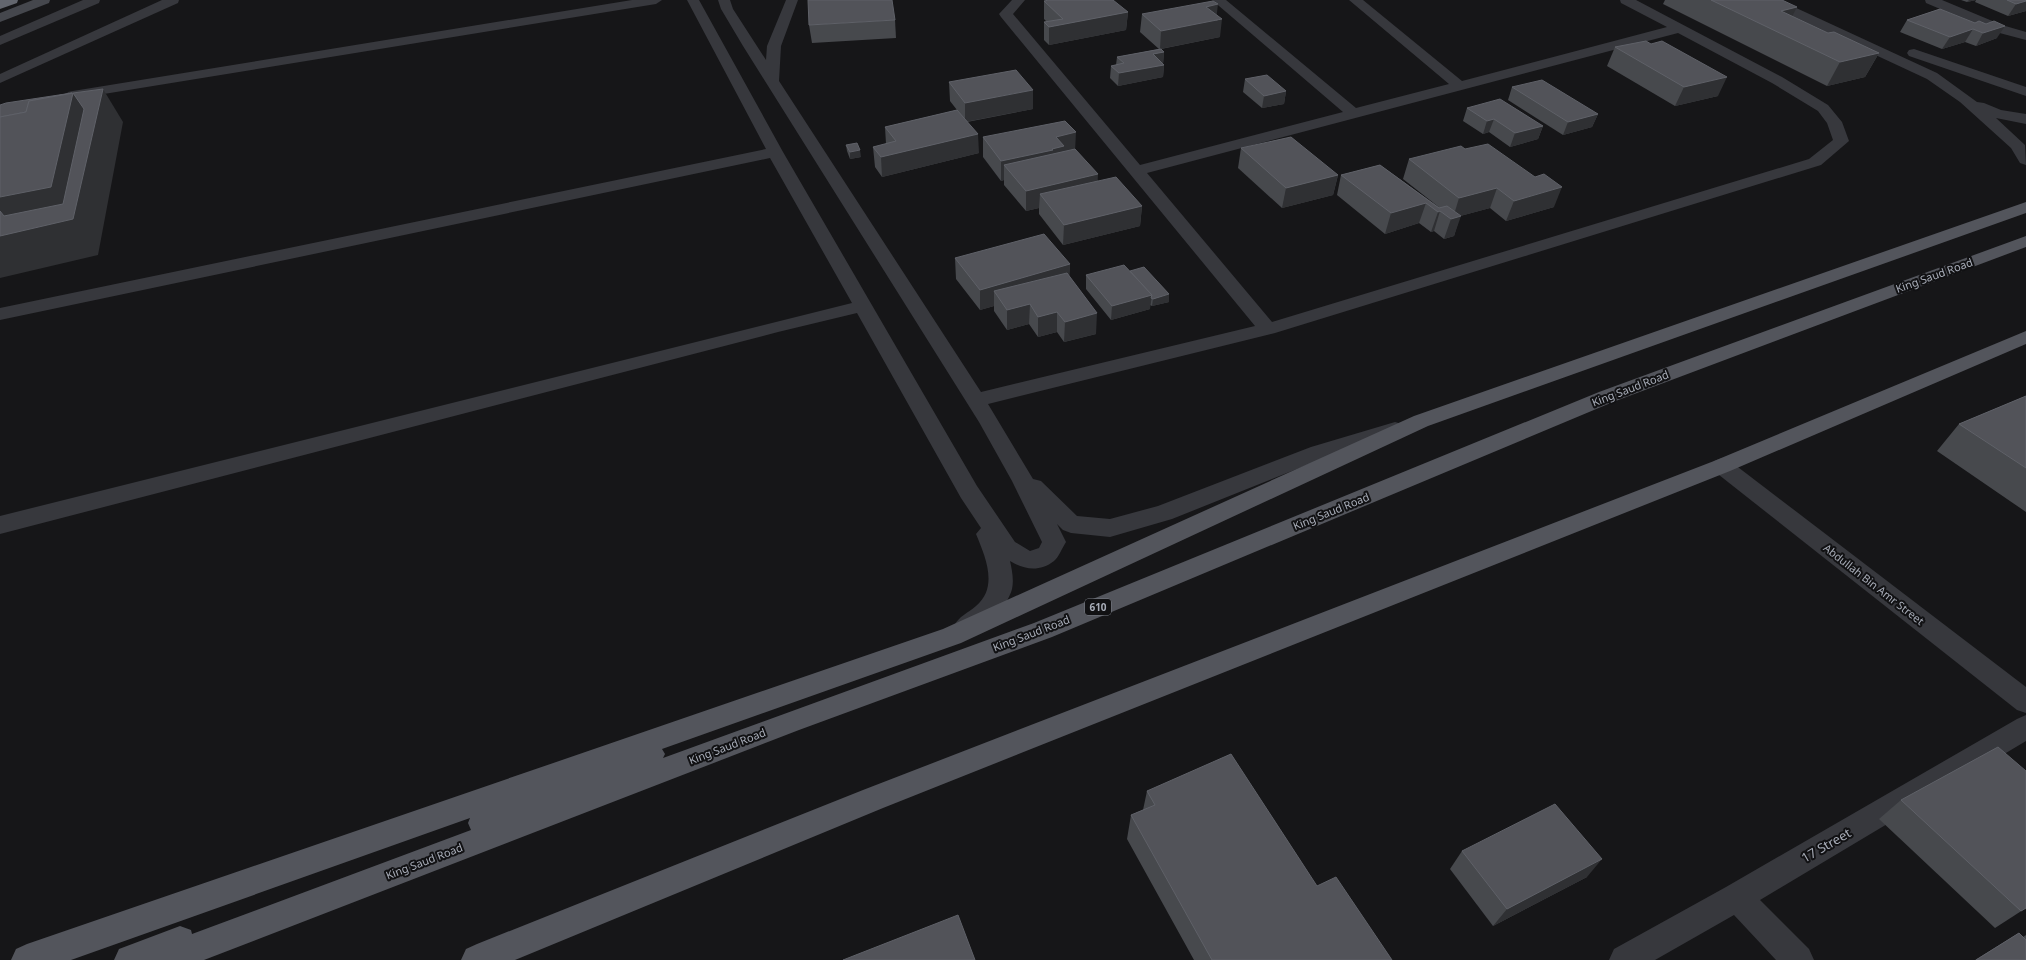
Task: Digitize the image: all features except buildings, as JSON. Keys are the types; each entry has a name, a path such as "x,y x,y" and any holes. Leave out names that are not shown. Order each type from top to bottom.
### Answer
{"highway":[{"path":"0,5 12,0"}],"main road":[{"path":"0,18 44,0"},
{"path":"27,960 952,636 1421,421 2026,206"},
{"name":"King Saud Road","path":"164,960 783,724 1043,630 1606,397 2026,241"},
{"path":"477,960 873,798 1722,466 2026,337"},
{"path":"130,960 647,758 670,735"}],"street":[{"path":"0,41 94,0"},
{"path":"0,79 173,0"},
{"path":"62,96 656,0"},
{"path":"693,0 775,152 970,492 1007,548 1027,560 1038,559 1047,554 1054,542 1018,473 976,400 727,9 724,0"},
{"path":"772,80 774,46 792,0"},
{"path":"1019,0 1006,14 1268,329"},
{"path":"1218,0 1354,114"},
{"path":"1355,0 1460,86"},
{"path":"976,400 1268,329 1816,162 1841,141 1834,122 1823,108 1777,80 1626,0"},
{"path":"1769,0 1932,76 1965,99 2017,145 2026,160"},
{"path":"1931,0 1997,28 2026,36"},
{"path":"1136,171 1680,28"},
{"path":"1904,48 1933,61 2024,92"},
{"path":"1965,99 1997,114 2026,119"},
{"path":"0,314 775,152"},
{"path":"0,525 770,328 863,306"},
{"path":"1018,473 1071,524 1110,528 1164,513 1319,452 1421,421"},
{"name":"Abdullah Bin Amr Street","path":"1722,466 2026,702"},
{"path":"952,636 990,608 1000,592 1001,565 970,492"},
{"name":"17 Street","path":"1625,960 1737,897 2026,727"},
{"path":"1737,897 1798,960"}]}
